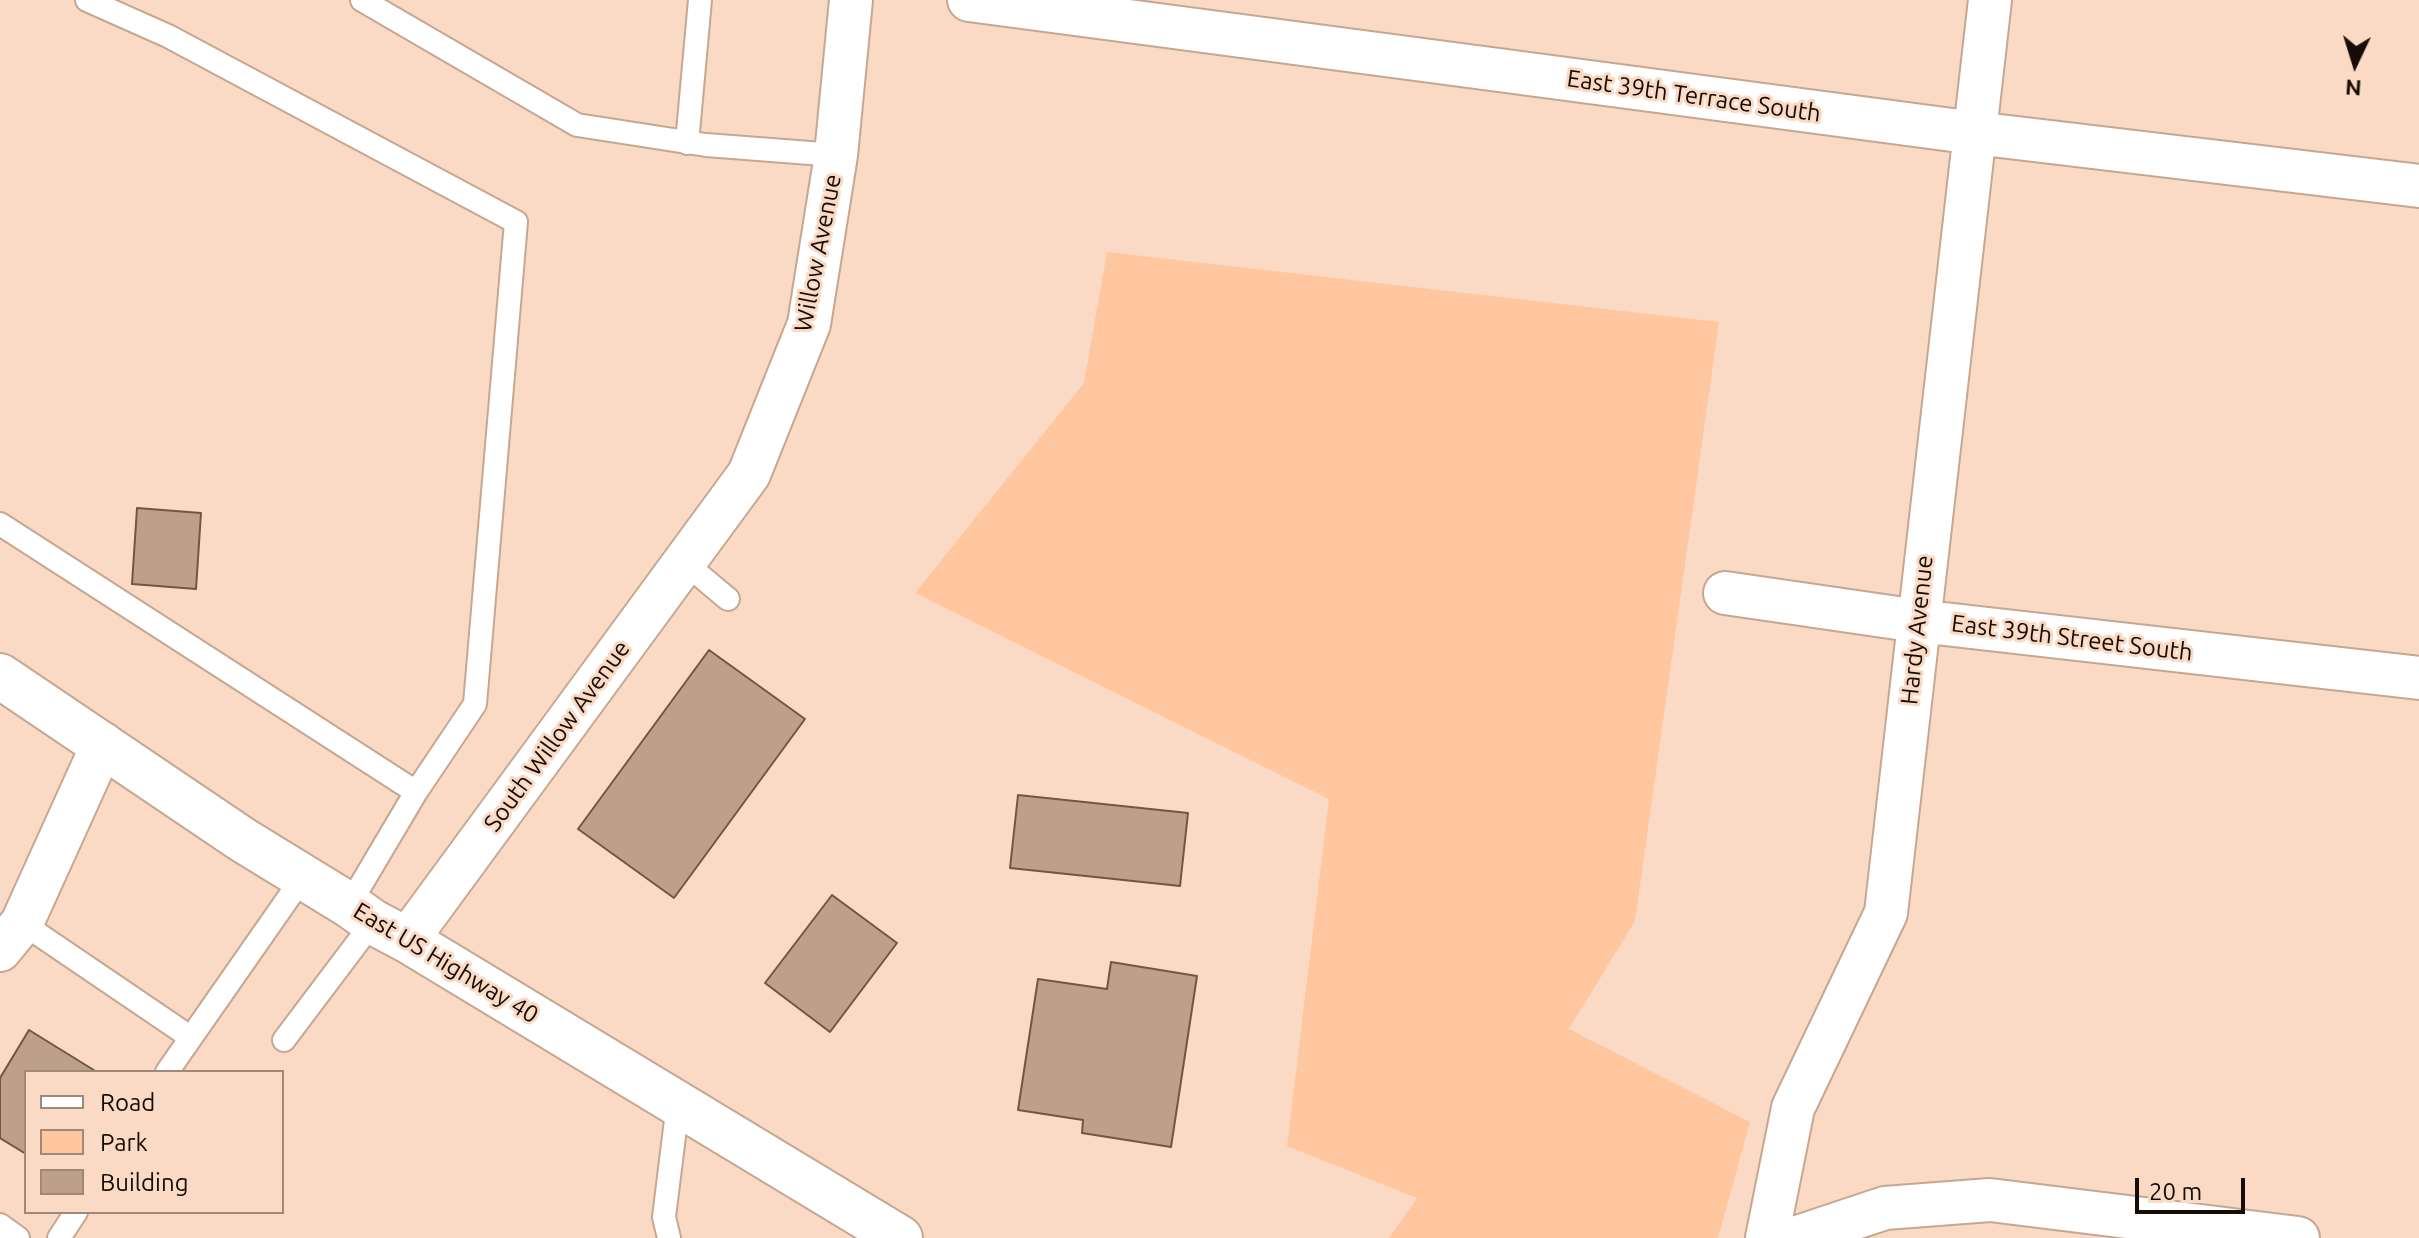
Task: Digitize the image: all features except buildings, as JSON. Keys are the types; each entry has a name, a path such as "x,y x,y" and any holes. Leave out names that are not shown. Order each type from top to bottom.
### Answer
{"main road":[{"name":"East US Highway 40","path":"0,676 243,840 900,1238"}],"street":[{"name":"Willow Avenue","path":"696,548 749,474 809,324 836,155 851,0"},
{"name":"East 39th Terrace South","path":"969,0 1975,133 2419,186"},
{"name":"Hardy Avenue","path":"1767,1238 1793,1108 1886,913 1990,0"},
{"name":"South Willow Avenue","path":"376,922 696,548"},
{"name":"East 39th Street South","path":"1725,593 1918,621 2419,678"},
{"path":"11,936 103,744"},
{"path":"1795,1238 1885,1208 1990,1200 2298,1238"}],"lane":[{"path":"87,0 168,36 516,222 475,704 416,792 376,922 284,1040"},
{"path":"362,0 577,125 687,143 836,155"},
{"path":"687,143 700,0"},
{"path":"0,524 416,792"},
{"path":"696,548 728,599"},
{"path":"168,1070 303,877"},
{"path":"11,936 190,1037"},
{"path":"669,1238 664,1217 678,1104"},
{"path":"59,1238 75,1214"},
{"path":"0,1225 18,1238"}],"green space":[{"path":"1107,252 1719,322 1635,921 1569,1029 1750,1122 1718,1238 1389,1238 1417,1198 1287,1146 1329,799 915,593 1084,383"}]}
